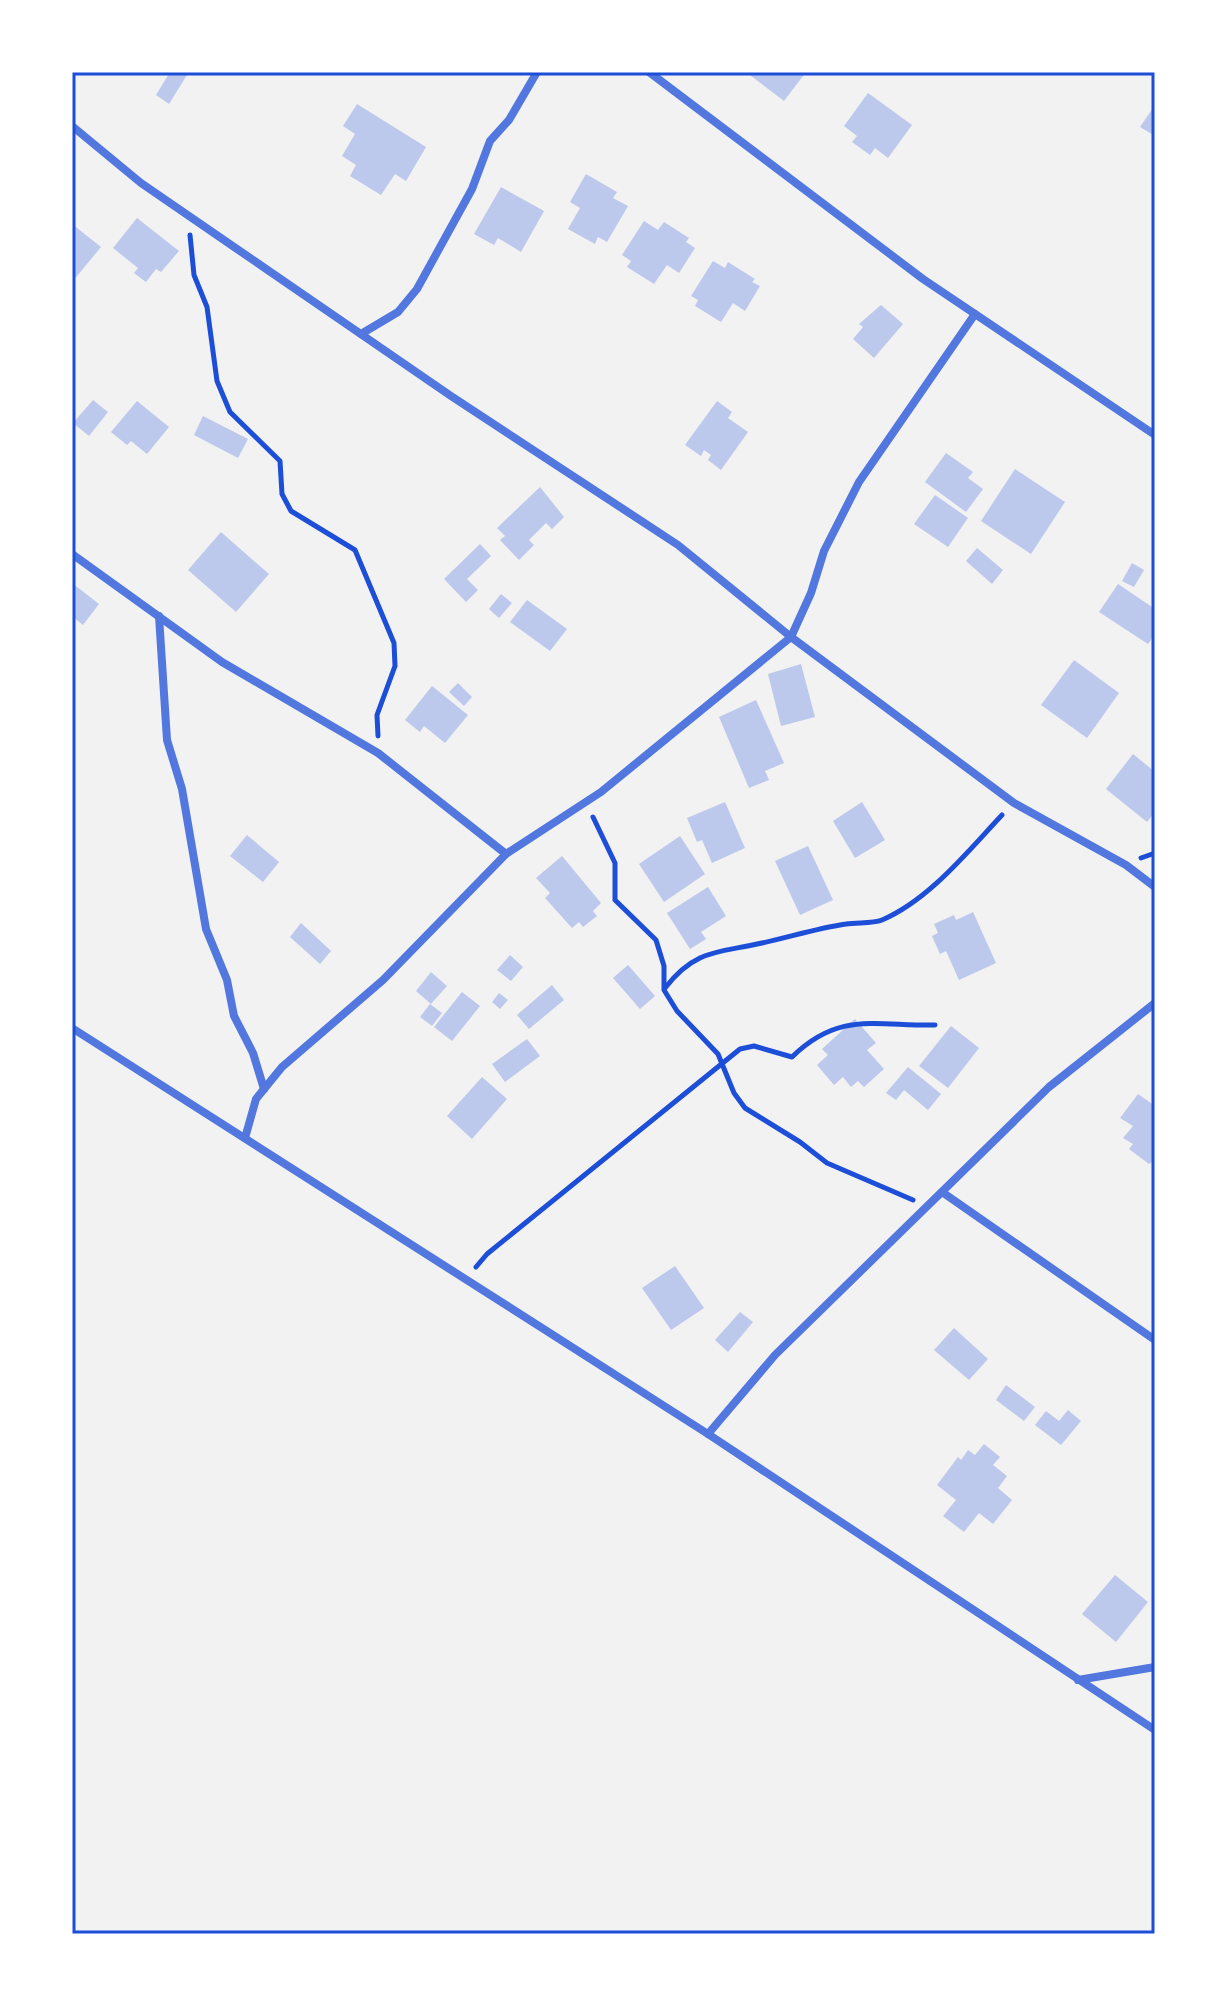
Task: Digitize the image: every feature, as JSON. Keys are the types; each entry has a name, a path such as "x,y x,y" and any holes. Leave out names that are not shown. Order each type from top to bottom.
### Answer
{"street":[{"path":"361,334 398,312 417,289 472,189 490,141 509,120 537,72"},
{"path":"649,72 975,314 1155,435"},
{"path":"72,126 187,214 678,545 791,637 1014,803 1126,865 1155,887"},
{"path":"245,1138 256,1099 282,1067 383,980 506,854 586,802 791,637 811,593 824,551 859,482 975,314"},
{"path":"72,554 222,662 378,753 506,854"},
{"path":"159,616 167,740 182,789 206,929 227,980 234,1016 253,1053 264,1089"},
{"path":"708,1434 775,1355 1049,1087 1155,1003"},
{"path":"72,1028 708,1434 1155,1730"},
{"path":"942,1192 1155,1340"},
{"path":"1078,1680 1155,1667"}],"path":[{"path":"187,214 194,275 207,307 217,381 230,412 280,461 282,494 291,511 355,550 394,643 395,666 377,715 378,753"},
{"path":"586,802 615,863 615,900 656,940 664,966 664,990 677,1011 722,1061 734,1093 762,1119 851,1176 928,1206"},
{"path":"664,990 696,959 724,947 758,944 847,924 880,921 911,902 963,857 1014,803"},
{"path":"465,1280 487,1254 740,1049 754,1046 792,1057 811,1039 829,1029 856,1023 935,1025"}],"building":[{"path":"170,72 187,75 169,104 156,95"},
{"path":"746,72 806,72 784,101"},
{"path":"868,93 912,125 888,158 875,148 870,155 852,142 857,136 844,126"},
{"path":"357,104 426,147 406,181 395,174 381,195 350,176 356,165 342,156 355,134 343,126"},
{"path":"1155,105 1155,136 1140,127"},
{"path":"586,174 617,192 613,198 628,206 607,242 598,237 595,244 568,229 580,208 570,202"},
{"path":"501,187 544,211 521,252 498,238 494,245 474,234"},
{"path":"137,218 179,251 161,272 156,269 146,282 134,273 138,268 113,248"},
{"path":"644,221 658,230 664,222 689,238 686,242 695,248 679,273 667,265 654,284 627,267 631,261 622,255"},
{"path":"72,224 101,247 72,282"},
{"path":"713,261 725,268 728,262 755,279 752,282 760,286 745,311 733,303 721,322 695,306 698,300 691,296"},
{"path":"881,305 903,324 874,358 853,339 863,327 859,324"},
{"path":"93,400 108,412 89,436 73,423"},
{"path":"137,401 169,427 147,454 131,441 127,445 111,432"},
{"path":"717,401 732,412 728,418 748,432 721,470 708,460 711,455 704,450 701,456 685,445"},
{"path":"203,416 248,439 238,458 194,435"},
{"path":"946,453 973,472 968,478 983,489 966,512 925,482"},
{"path":"1015,469 1065,502 1031,554 981,521"},
{"path":"540,487 564,517 552,529 546,523 529,540 534,545 519,560 500,540 505,536 497,528"},
{"path":"935,495 968,518 948,547 914,524"},
{"path":"221,532 269,574 236,612 188,570"},
{"path":"480,544 491,556 467,579 478,590 466,602 444,579"},
{"path":"977,548 1003,570 992,584 966,561"},
{"path":"1132,563 1144,570 1134,587 1122,581"},
{"path":"72,583 99,604 83,625 72,616"},
{"path":"1118,584 1155,609 1155,634 1148,644 1099,612"},
{"path":"501,594 512,603 499,618 489,609"},
{"path":"527,600 567,629 550,651 510,622"},
{"path":"1074,660 1119,693 1087,738 1041,705"},
{"path":"801,664 815,717 781,726 768,674"},
{"path":"458,683 472,697 464,706 449,692"},
{"path":"432,686 468,715 445,743 424,726 420,732 405,720"},
{"path":"756,700 784,763 765,771 769,780 749,788 719,717"},
{"path":"1133,754 1155,772 1155,812 1147,822 1106,789"},
{"path":"725,802 745,848 712,863 702,840 697,842 687,818"},
{"path":"862,802 885,840 855,858 833,821"},
{"path":"247,835 279,862 263,882 230,856"},
{"path":"680,836 705,874 664,902 639,864"},
{"path":"808,846 833,900 800,915 775,861"},
{"path":"562,856 601,903 593,911 597,916 583,927 579,922 572,928 545,898 550,893 536,878"},
{"path":"708,887 726,916 701,932 706,939 690,949 667,913"},
{"path":"973,912 996,963 959,980 946,951 940,954 932,936 938,933 934,924 954,915 956,920"},
{"path":"301,923 331,951 320,964 290,937"},
{"path":"510,955 523,967 511,981 497,970"},
{"path":"628,965 655,996 640,1009 613,978"},
{"path":"431,972 447,986 431,1004 416,991"},
{"path":"552,985 564,1000 529,1029 517,1015"},
{"path":"462,992 480,1006 452,1041 434,1027"},
{"path":"499,993 508,1000 500,1009 492,1002"},
{"path":"430,1004 442,1013 432,1026 420,1017"},
{"path":"855,1019 876,1043 867,1050 884,1069 864,1087 858,1081 851,1087 843,1077 834,1085 817,1065 828,1055 822,1049"},
{"path":"951,1026 979,1048 948,1088 919,1066"},
{"path":"527,1039 540,1056 505,1082 492,1064"},
{"path":"908,1067 941,1094 928,1110 904,1090 896,1100 886,1093"},
{"path":"482,1077 507,1099 472,1139 447,1116"},
{"path":"1138,1094 1155,1106 1155,1160 1149,1164 1129,1149 1133,1144 1123,1138 1133,1126 1120,1118"},
{"path":"675,1266 704,1308 671,1330 642,1288"},
{"path":"740,1312 753,1322 728,1352 715,1340"},
{"path":"954,1328 988,1359 969,1380 934,1350"},
{"path":"1006,1385 1035,1407 1024,1421 996,1400"},
{"path":"1068,1410 1081,1421 1061,1445 1035,1425 1046,1411 1059,1421"},
{"path":"984,1444 1000,1457 993,1465 1007,1476 998,1488 1012,1500 993,1524 979,1513 964,1532 943,1516 956,1500 937,1485 958,1457 961,1460 968,1450 975,1455"},
{"path":"1115,1575 1148,1602 1116,1642 1082,1614"}]}
